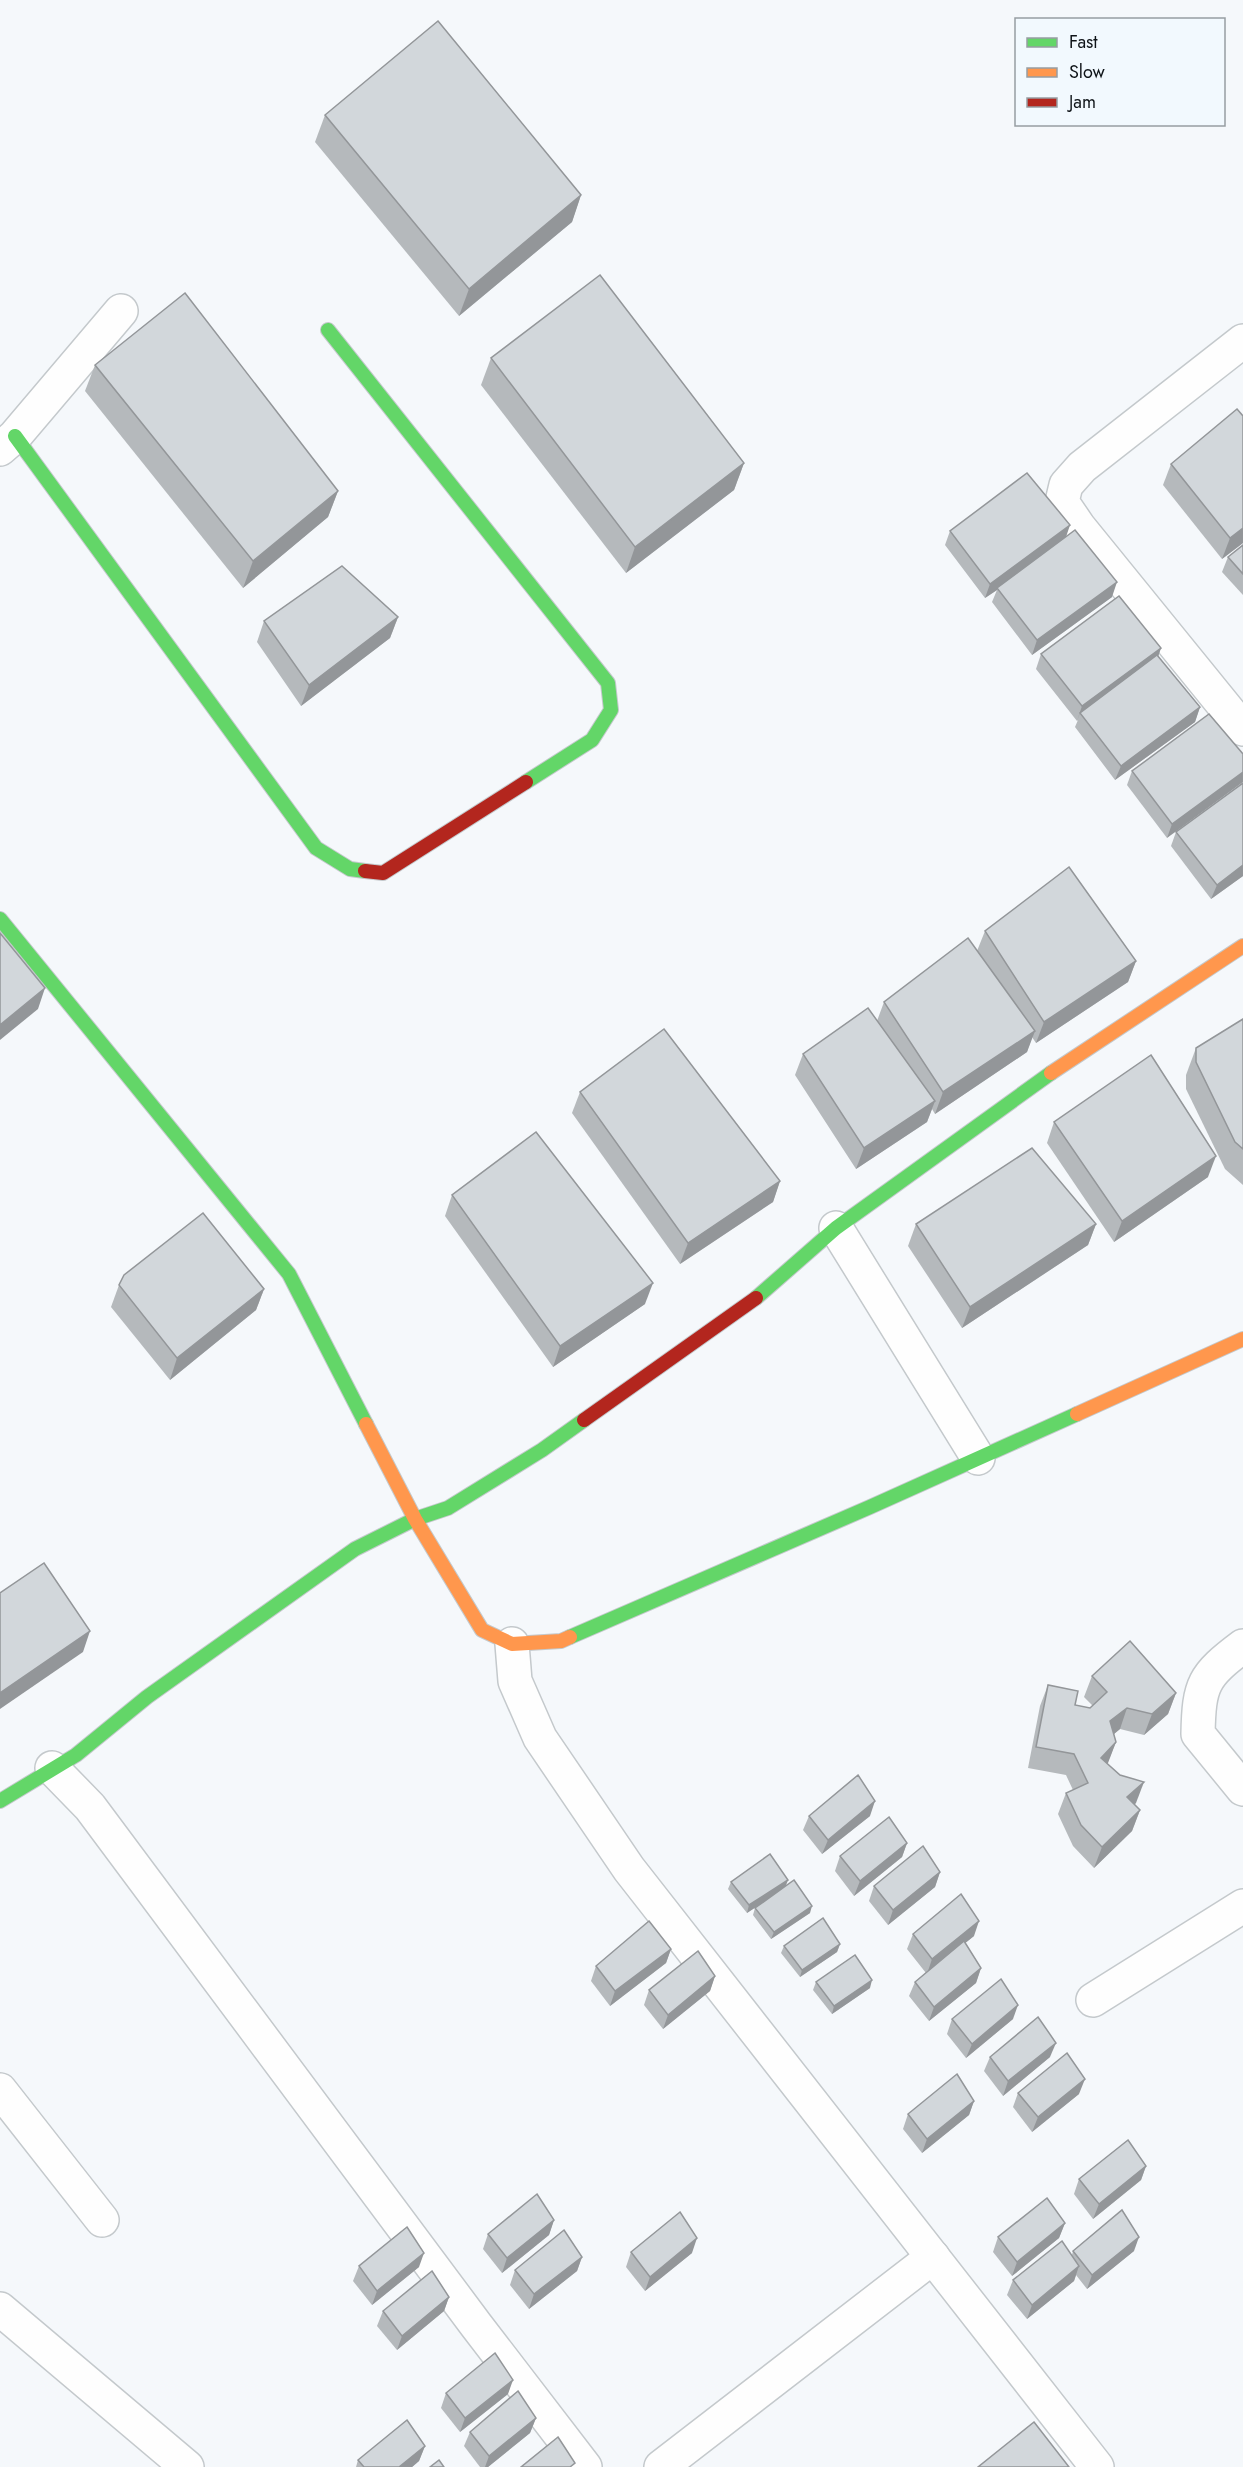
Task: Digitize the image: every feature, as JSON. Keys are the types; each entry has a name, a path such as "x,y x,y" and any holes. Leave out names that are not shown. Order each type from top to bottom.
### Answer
{"street":[{"path":"122,311 8,442 316,848 350,869 383,873 592,740 611,711 610,701 608,683 328,330"},
{"path":"1243,341 1082,467 1066,485 1062,502 1079,527 1243,729"},
{"path":"0,919 289,1274 415,1519 482,1630 512,1644 561,1641 1243,1339"},
{"path":"0,1801 76,1755 147,1697 355,1549 415,1519 448,1508 542,1450 753,1300 836,1228 1085,1049 1243,946"},
{"path":"836,1228 978,1458"},
{"path":"512,1644 515,1681 540,1738 622,1859 1098,2467"},
{"path":"1243,1646 1215,1667 1199,1697 1198,1734 1243,1789"},
{"path":"52,1768 90,1807 476,2325 585,2467"},
{"path":"1093,2000 1243,1906"},
{"path":"0,2090 102,2220"},
{"path":"661,2467 933,2257"},
{"path":"0,2309 187,2467"}],"building":[{"path":"438,21 581,195 469,289 325,115"},
{"path":"600,275 744,463 635,547 491,358"},
{"path":"185,293 338,491 253,561 95,365"},
{"path":"1237,409 1243,416 1243,528 1230,538 1171,464"},
{"path":"1027,473 1070,525 990,584 950,531"},
{"path":"1075,530 1117,582 1037,640 997,588"},
{"path":"1243,545 1243,574 1228,557"},
{"path":"342,566 398,617 309,685 264,621"},
{"path":"1119,596 1161,648 1082,706 1041,654"},
{"path":"1157,655 1200,707 1121,766 1080,713"},
{"path":"1209,714 1243,754 1243,772 1172,824 1132,771"},
{"path":"1243,783 1243,865 1217,885 1176,832"},
{"path":"1069,867 1136,961 1044,1022 985,931"},
{"path":"0,933 45,988 0,1025"},
{"path":"968,938 1035,1031 943,1092 884,1002"},
{"path":"868,1008 935,1101 864,1148 803,1054"},
{"path":"1243,1019 1243,1149 1235,1142 1196,1062 1196,1048"},
{"path":"664,1029 780,1181 688,1243 580,1092"},
{"path":"1151,1055 1216,1156 1122,1221 1054,1122"},
{"path":"536,1132 653,1283 560,1346 452,1195"},
{"path":"1032,1148 1096,1224 970,1307 916,1224"},
{"path":"203,1213 264,1289 177,1358 119,1285 124,1275"},
{"path":"44,1563 90,1631 0,1693 0,1593"},
{"path":"1130,1641 1176,1693 1152,1714 1127,1708 1110,1721 1116,1742 1101,1758 1120,1775 1144,1782 1127,1797 1140,1810 1102,1847 1081,1825 1066,1793 1088,1783 1074,1754 1036,1747 1048,1685 1078,1691 1075,1705 1090,1708 1107,1692 1092,1676"},
{"path":"858,1775 875,1801 828,1840 809,1816"},
{"path":"889,1817 907,1843 860,1881 840,1856"},
{"path":"923,1846 940,1872 893,1910 874,1886"},
{"path":"770,1854 788,1880 749,1905 731,1882"},
{"path":"794,1880 812,1906 774,1932 755,1908"},
{"path":"961,1894 979,1921 932,1959 913,1934"},
{"path":"823,1918 840,1944 802,1970 784,1946"},
{"path":"649,1921 671,1949 615,1991 596,1966"},
{"path":"964,1941 981,1968 934,2007 915,1982"},
{"path":"698,1951 715,1976 668,2015 649,1990"},
{"path":"855,1955 872,1980 834,2006 816,1982"},
{"path":"1001,1979 1018,2005 972,2044 952,2019"},
{"path":"1038,2017 1056,2043 1008,2081 990,2057"},
{"path":"1067,2053 1085,2079 1038,2117 1018,2093"},
{"path":"957,2074 974,2101 927,2139 908,2114"},
{"path":"1128,2140 1146,2166 1099,2204 1079,2179"},
{"path":"537,2194 554,2220 507,2258 488,2234"},
{"path":"1047,2198 1065,2223 1017,2262 998,2237"},
{"path":"1122,2210 1139,2237 1092,2275 1073,2251"},
{"path":"680,2212 697,2238 650,2277 631,2252"},
{"path":"407,2227 424,2253 377,2291 359,2266"},
{"path":"564,2230 582,2257 534,2294 515,2270"},
{"path":"1062,2241 1079,2266 1032,2305 1013,2280"},
{"path":"432,2271 449,2297 402,2336 383,2311"},
{"path":"495,2353 513,2380 465,2418 446,2393"},
{"path":"518,2391 536,2418 489,2456 470,2432"},
{"path":"407,2420 425,2446 399,2467 364,2467 358,2460"},
{"path":"1034,2422 1069,2467 978,2467"},
{"path":"558,2437 575,2463 570,2467 521,2467"},
{"path":"439,2460 444,2467 430,2467"}],"traffic: fast":[{"path":"328,330 608,683 611,710 592,740 526,782"},
{"path":"15,436 316,848 350,869 365,871"},
{"path":"0,919 289,1274 366,1424"},
{"path":"756,1298 836,1228 1051,1073"},
{"path":"570,1637 1077,1414"},
{"path":"0,1801 76,1755 147,1697 355,1549 415,1519 448,1508 542,1450 584,1420"}],"traffic: slow":[{"path":"1051,1073 1243,946"},
{"path":"1077,1414 1243,1339"},
{"path":"366,1424 415,1519 482,1630 512,1644 561,1641 570,1637"}],"traffic: jam":[{"path":"365,871 383,873 526,782"},
{"path":"584,1420 756,1298"}]}
